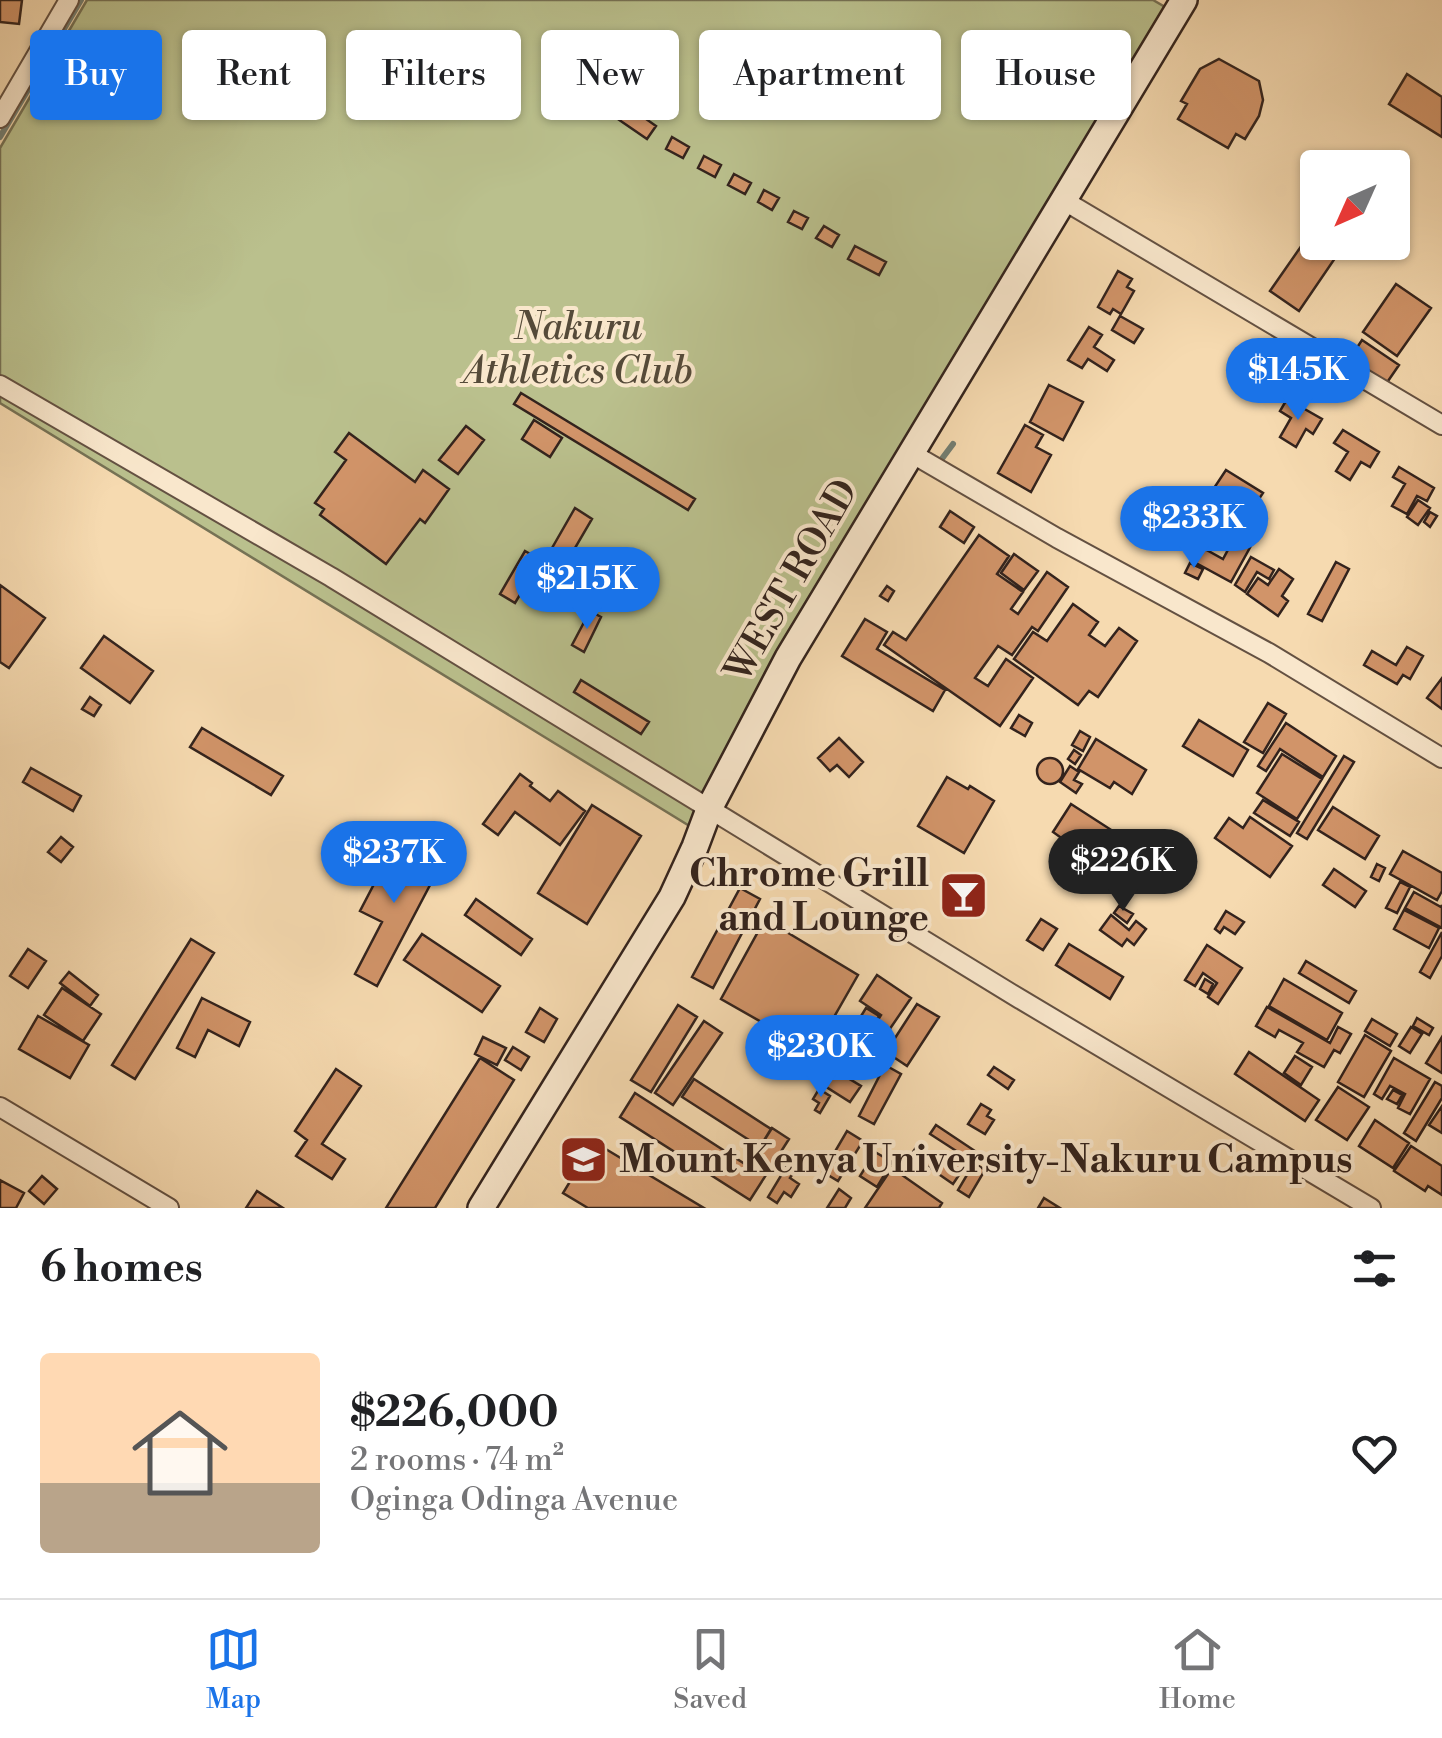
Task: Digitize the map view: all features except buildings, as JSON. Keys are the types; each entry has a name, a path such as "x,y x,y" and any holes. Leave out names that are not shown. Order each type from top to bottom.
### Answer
{"street":[{"path":"0,118 70,0"},
{"name":"WEST ROAD","path":"482,1208 672,897 710,807 788,658 1184,0"},
{"path":"1063,200 1442,425"},
{"path":"0,385 331,577 1020,999 1371,1208"},
{"path":"911,453 1270,653 1442,758"},
{"path":"0,1107 168,1208"}],"green space":[{"name":"Nakuru Athletics Club","path":"87,0 1153,0 1177,14 1131,93 1131,30 961,30 961,120 1115,120 701,833 0,403 0,148 30,97 30,120 162,120 162,30 69,30"}],"waterway":[{"path":"0,137 81,0"},
{"path":"938,464 953,444"}],"place":[{"name":"Chrome Grill and Lounge","path":"964,896"},
{"name":"Mount Kenya University-Nakuru Campus","path":"584,1160"}]}
